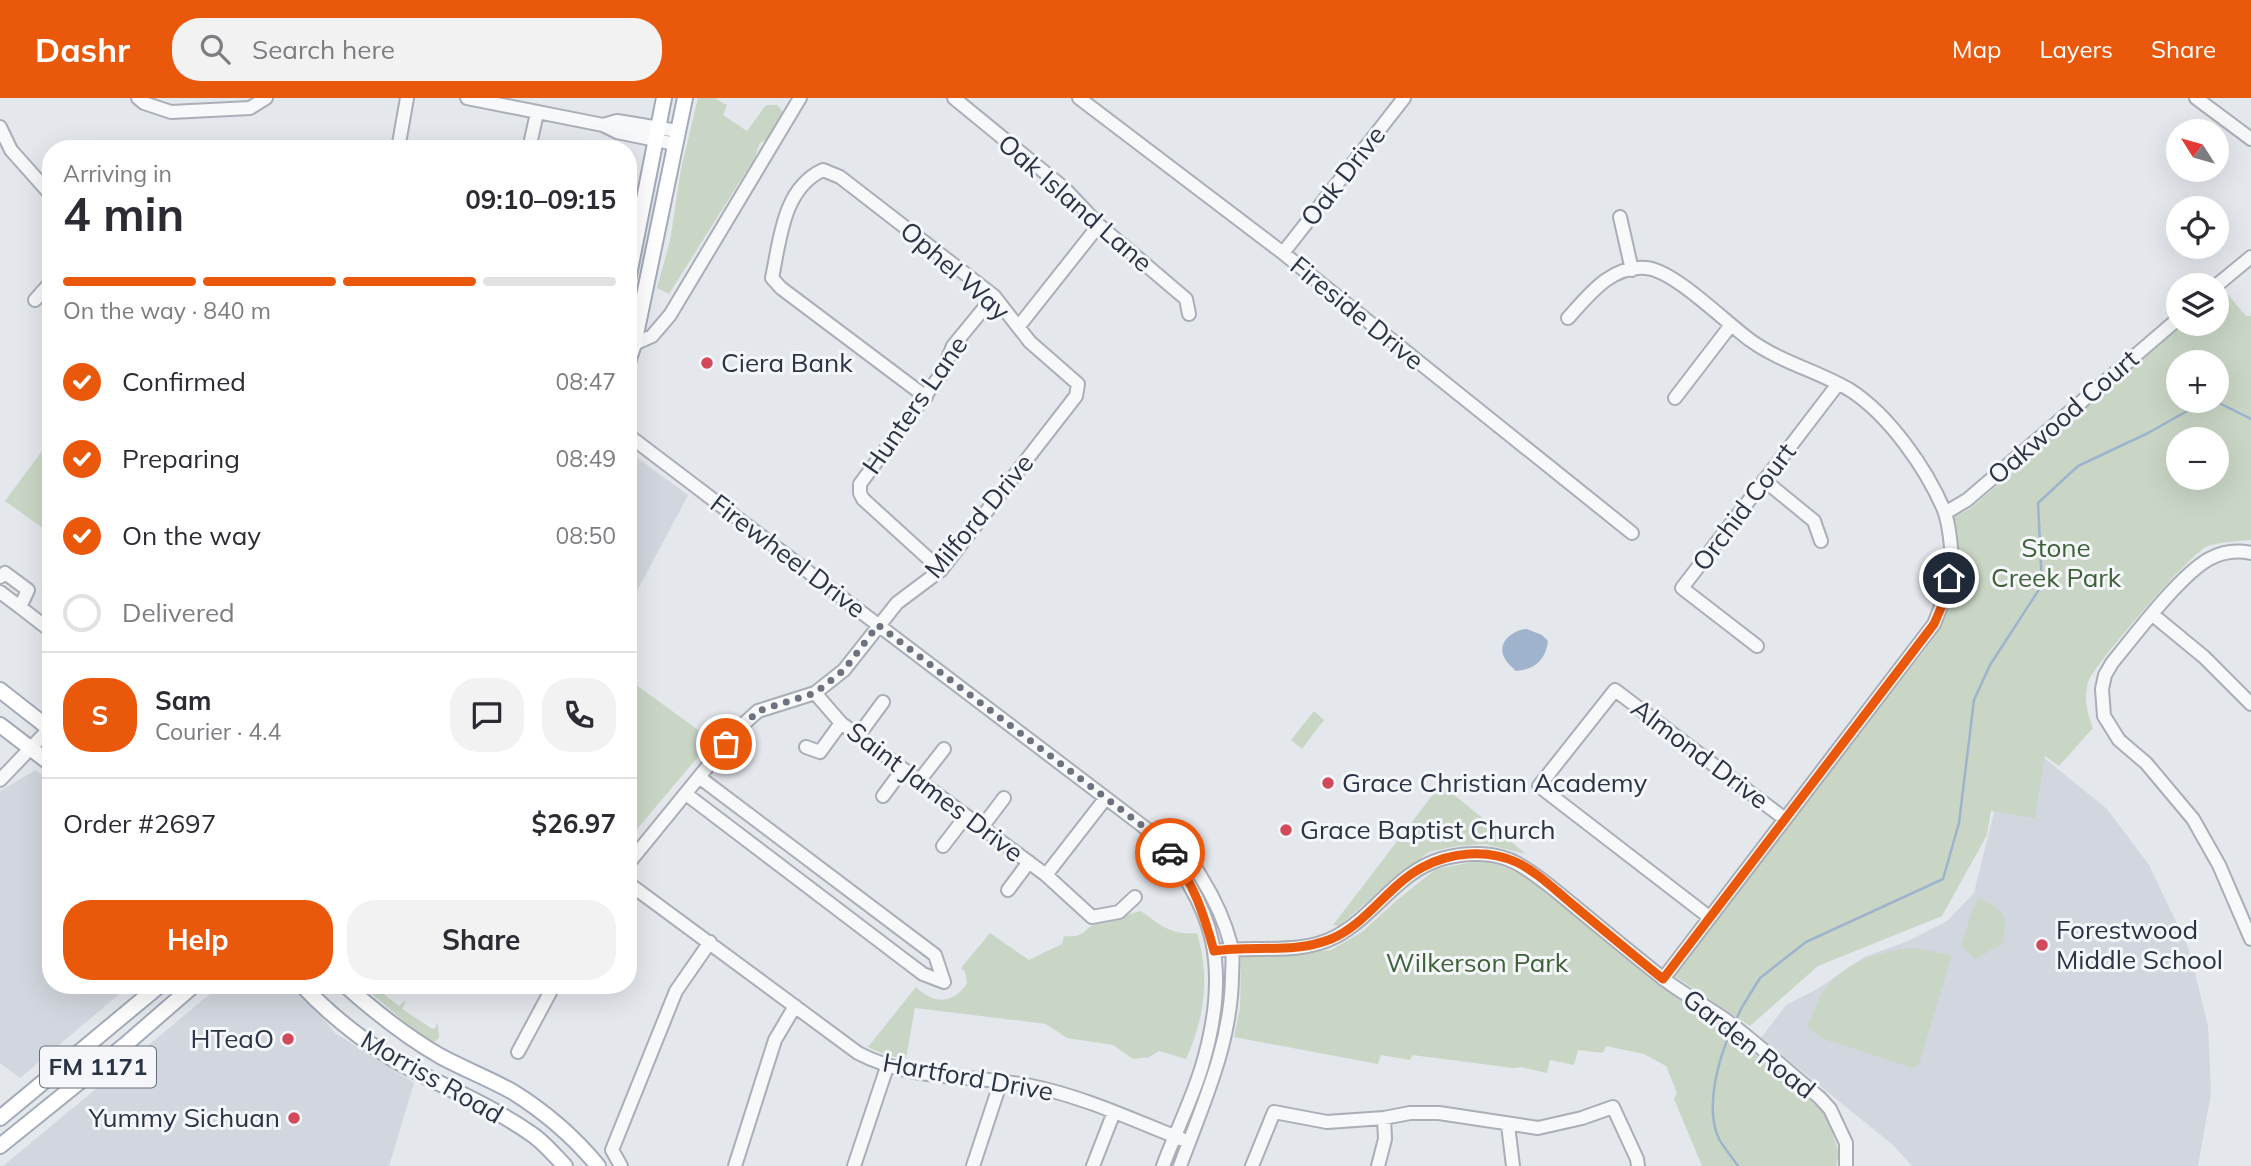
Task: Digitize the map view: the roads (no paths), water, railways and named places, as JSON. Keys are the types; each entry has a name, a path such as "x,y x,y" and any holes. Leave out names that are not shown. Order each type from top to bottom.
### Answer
{"main road":[{"path":"637,235 664,98"},
{"path":"637,328 685,98"},
{"path":"0,690 42,723"},
{"path":"0,724 42,757"},
{"name":"FM 1171","path":"0,1118 149,994"},
{"name":"FM 1171","path":"0,1146 184,994"},
{"name":"Morriss Road","path":"310,994 372,1045 428,1077 469,1096 532,1134 565,1166"},
{"name":"Morriss Road","path":"356,994 379,1014 438,1054 512,1092 540,1111 579,1144 598,1166"}],"street":[{"path":"138,98 151,106 171,112 250,108 266,98"},
{"path":"400,140 407,98"},
{"path":"467,98 603,125 617,121 676,137"},
{"path":"637,343 652,336 670,315 800,98"},
{"name":"Oak Island Lane","path":"954,98 1065,189 1098,225 1186,299 1189,314"},
{"name":"Oak Drive","path":"1283,253 1404,98"},
{"path":"2196,98 2251,139"},
{"name":"Fireside Drive","path":"1084,99 1283,253 1632,533"},
{"path":"531,140 537,113"},
{"path":"0,127 6,153 42,187"},
{"name":"Ophel Way","path":"926,397 781,288 772,278 786,210 808,177 823,170 840,177 993,296 1030,342 1078,384"},
{"path":"1620,217 1632,270"},
{"path":"1019,326 1098,225"},
{"path":"2229,275 2251,257"},
{"path":"1568,318 1599,284 1621,272 1644,268 1673,279 1761,347 1838,384 1860,398 1891,426 1908,448 1945,513 1951,549 1944,601 1934,624 1663,979"},
{"path":"35,300 42,292"},
{"name":"Hunters Lane","path":"941,570 863,499 860,484 926,397 942,373 953,346 993,296"},
{"path":"640,311 649,319 659,322 670,315"},
{"path":"1675,398 1731,325"},
{"name":"Oakwood Court","path":"1945,513 1967,500 2166,329"},
{"name":"Milford Drive","path":"637,853 740,728 758,711 815,693 844,670 897,603 941,570 1076,397 1078,384"},
{"name":"Orchid Court","path":"1757,646 1682,589 1838,384"},
{"name":"Firewheel Drive","path":"637,442 1148,830 1172,856 1199,901 1214,951 1216,997 1201,1068 1163,1166"},
{"path":"1764,480 1814,521 1821,541"},
{"path":"2251,553 2234,551 2209,559 2173,592 2153,615 2105,675 2102,689 2104,716 2119,740 2146,763 2193,819 2219,864 2251,939"},
{"path":"0,577 5,573 28,590 20,607"},
{"path":"0,592 42,624"},
{"path":"2153,615 2204,657 2251,704"},
{"name":"Almond Drive","path":"1709,917 1539,786 1615,690 1785,819"},
{"name":"Saint James Drive","path":"815,693 841,723 1046,875 1091,917 1119,912 1135,897"},
{"path":"858,736 883,702"},
{"path":"806,747 820,752 841,723"},
{"path":"0,780 42,738"},
{"path":"919,781 944,749"},
{"path":"883,796 903,769"},
{"path":"686,794 923,974 944,982 935,955 699,777"},
{"path":"982,827 1004,797"},
{"path":"1046,875 1105,799"},
{"path":"943,846 966,816"},
{"name":"Firewheel Drive","path":"1148,830 1162,832 1190,858 1220,914 1232,948 1231,1003 1227,1030 1213,1082 1180,1166"},
{"name":"Garden Road","path":"1214,951 1308,946 1332,938 1353,926 1406,878 1440,859 1464,854 1493,855 1518,863 1663,979 1752,1041 1830,1109 1846,1143 1846,1166"},
{"path":"1008,890 1029,862"},
{"path":"811,889 825,871"},
{"name":"Hartford Drive","path":"637,889 858,1053 887,1067 1052,1090 1189,1142"},
{"path":"621,1166 612,1150 676,991 710,942"},
{"path":"518,1052 549,994"},
{"path":"735,1166 775,1040 795,1006"},
{"path":"854,1166 887,1067"},
{"path":"973,1166 1001,1082"},
{"path":"1251,1166 1274,1111 1327,1122 1384,1118 1410,1113 1439,1113 1538,1128 1582,1118 1613,1107 1638,1166"},
{"path":"1093,1166 1114,1112"},
{"path":"1378,1166 1385,1139 1384,1118"},
{"path":"1508,1125 1513,1166"}],"water":[{"path":"1527,629 1542,635 1548,641 1547,648 1542,659 1534,666 1516,671 1505,659 1503,646 1512,634"}],"waterway":[{"path":"2229,408 2251,419"},
{"path":"1735,1022 1760,978 1806,942 1943,879 1959,823 1974,700 1990,665 2042,585 2038,503 2078,466 2184,413"},
{"path":"1732,1028 1718,1068 1713,1112 1719,1139 1738,1166"}],"place":[{"name":"Ciera Bank","path":"707,363"},
{"name":"Grace Christian Academy","path":"1328,783"},
{"name":"Grace Baptist Church","path":"1286,830"},
{"name":"Forestwood Middle School","path":"2042,945"},
{"name":"HTeaO","path":"288,1039"},
{"name":"Yummy Sichuan","path":"294,1118"}],"park label":[{"name":"Stone Creek Park","path":"2056,563"},
{"name":"Wilkerson Park","path":"1477,963"}]}
